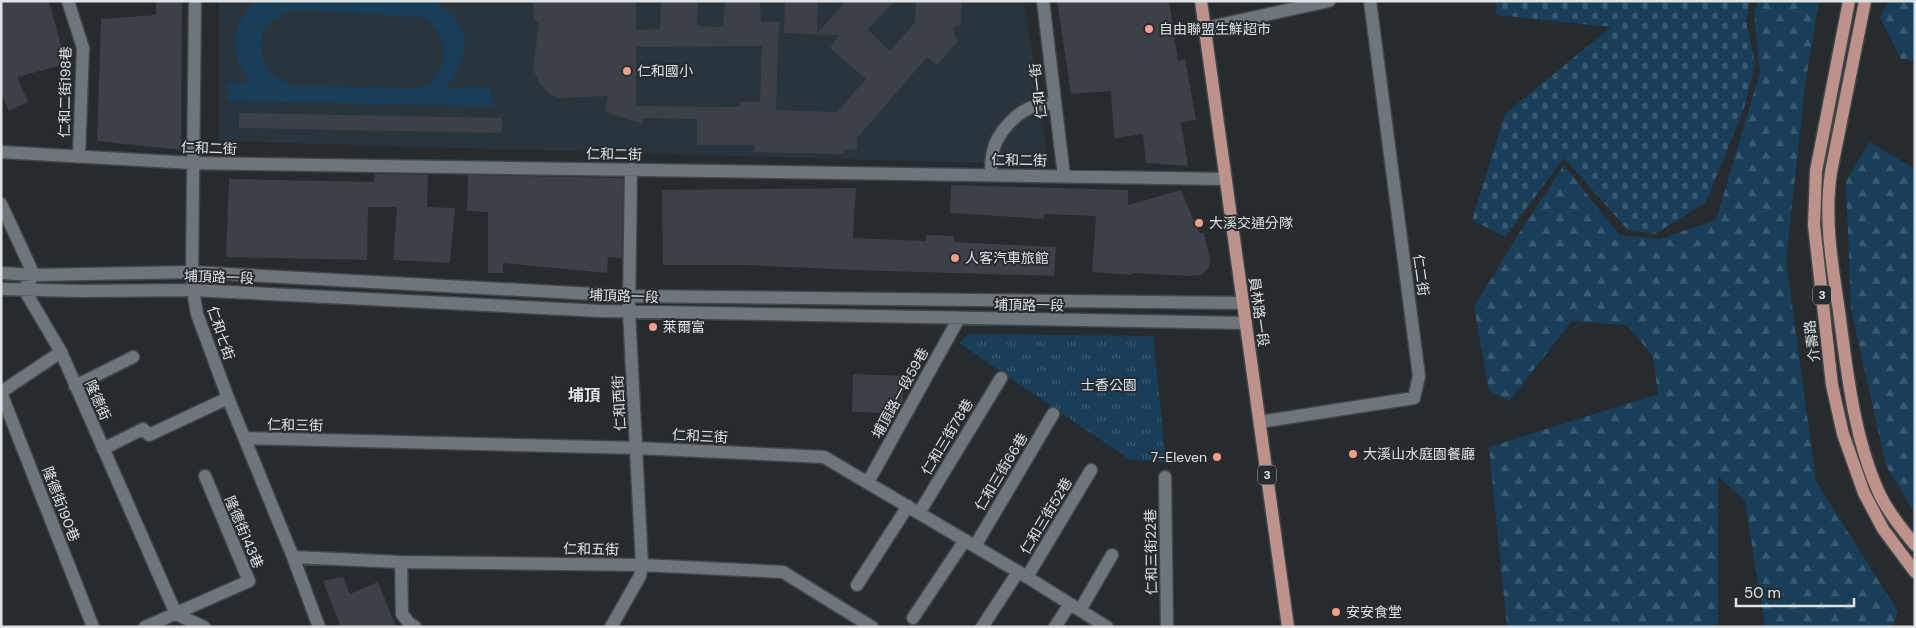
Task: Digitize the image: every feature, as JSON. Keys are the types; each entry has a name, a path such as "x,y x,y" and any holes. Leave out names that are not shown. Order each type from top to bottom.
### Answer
{"main road":[{"name":"員林路一段","path":"1201,1 1288,627"},
{"name":"介壽路","path":"1849,1 1816,171 1814,225 1832,385 1843,434 1864,493 1883,529 1915,572"},
{"name":"3","path":"1865,1 1828,196 1829,237 1848,383 1866,460 1881,496 1895,519 1915,545"}],"street":[{"name":"仁和二街198巷","path":"68,1 83,48 79,155"},
{"name":"仁和七街","path":"195,1 192,272 197,314 228,398 293,557 316,626"},
{"name":"仁和一街","path":"1043,1 1064,176"},
{"path":"1205,28 1329,1"},
{"name":"仁二街","path":"1260,422 1414,398 1419,376 1370,1"},
{"path":"991,175 993,148 1010,124 1020,114 1034,106 1055,103"},
{"name":"仁和二街","path":"1,152 192,163 1226,179"},
{"name":"仁和西街","path":"611,627 640,576 642,565 630,311 631,169"},
{"path":"1,204 34,275 24,289"},
{"name":"埔頂路一段","path":"1,273 34,275 192,272 630,296 1243,303"},
{"name":"埔頂路一段","path":"1,289 80,291 193,290 630,311 1246,323"},
{"name":"隆德街","path":"24,289 60,352 76,386 180,627"},
{"name":"埔頂路一段59巷","path":"868,482 959,318"},
{"path":"1,393 60,352"},
{"path":"76,386 133,357"},
{"name":"仁和三街78巷","path":"857,585 914,509 1001,378"},
{"name":"隆德街190巷","path":"1,393 93,627"},
{"path":"103,449 143,429 149,435 228,398"},
{"name":"仁和三街66巷","path":"912,618 970,543 1053,414"},
{"name":"仁和三街","path":"244,438 637,448 824,457 914,509 1107,627"},
{"name":"仁和三街52巷","path":"982,627 1022,574 1092,470"},
{"name":"隆德街143巷","path":"176,614 249,581 205,476"},
{"name":"仁和三街22巷","path":"1165,477 1167,627"},
{"path":"1056,627 1075,607 1112,555"},
{"name":"仁和五街","path":"293,557 400,562 642,565 783,572 872,627"},
{"path":"400,562 402,614 415,627"},
{"path":"145,627 176,614 204,627"}],"shaded area":[{"name":"仁和國小","path":"219,1 1024,1 1049,165 219,141"}],"green space":[{"path":"254,1 432,1 446,10 455,19 461,29 464,40 464,51 460,62 446,88 489,87 494,106 227,101 228,83 252,82 244,72 239,61 235,42 240,22","holes":["300,10 423,17 439,34 444,48 444,56 434,79 418,88 292,86 268,70 262,57 261,44 264,29 273,20 287,12"]},
{"path":"1495,1 1750,1 1746,21 1755,64 1744,108 1706,202 1655,234 1628,230 1564,158 1505,237 1472,220 1505,114 1611,27 1497,15"},
{"path":"1758,1 1819,1 1805,84 1786,261 1816,481 1898,612 1893,627 1765,627 1745,501 1718,476 1718,627 1507,627 1489,447 1658,394 1653,356 1627,325 1572,321 1509,401 1489,391 1474,307 1564,165 1619,235 1660,239 1716,220 1760,72 1754,13"},
{"path":"1889,1 1915,1 1915,61 1901,59 1880,18"},
{"path":"1869,142 1915,169 1915,513 1886,466 1851,309 1846,182"},
{"name":"士香公園","path":"969,334 1153,336 1166,463 1129,459 959,343"}],"building":[{"path":"1,1 49,1 66,64 17,77 28,102 9,111 1,93"},
{"path":"156,1 182,1 181,150 97,141 101,19 156,15"},
{"path":"533,1 636,1 636,30 660,29 661,1 698,1 697,26 723,27 725,1 760,1 761,22 779,22 776,110 837,112 866,79 830,48 839,35 784,33 785,1 818,1 817,34 846,1 895,1 867,29 890,51 915,22 916,1 962,1 961,25 953,28 957,42 937,65 927,57 857,138 857,150 845,149 844,154 754,152 755,145 697,145 697,119 643,118 643,124 605,112 608,96 561,98 551,95 540,84 533,69 539,24 534,20","holes":["762,46 760,102 740,102 739,107 636,106 636,47"]},
{"path":"1057,1 1169,1 1178,61 1185,59 1196,120 1181,122 1188,166 1146,163 1143,134 1114,138 1111,91 1071,94"},
{"path":"239,113 502,118 502,133 239,128"},
{"path":"375,174 428,175 427,207 455,208 450,263 393,260 397,207 368,207 367,260 226,257 229,179 374,182"},
{"path":"468,175 623,178 622,258 608,257 607,273 503,263 503,273 488,273 488,212 467,211"},
{"path":"951,185 1128,190 1128,205 1181,190 1199,233 1204,233 1210,259 1209,267 1202,275 1190,276 1092,272 1096,216 1045,214 1044,219 950,213"},
{"path":"856,188 853,238 926,241 926,235 954,236 954,242 1056,247 1054,276 745,265 663,265 662,190"},
{"path":"853,374 904,376 903,402 897,413 852,412"},
{"path":"343,577 350,594 378,582 396,627 341,627 323,581"}],"place":[{"name":"自由聯盟生鮮超市","path":"1149,29"},
{"name":"仁和國小","path":"627,71"},
{"name":"大溪交通分隊","path":"1199,223"},
{"name":"人客汽車旅館","path":"955,258"},
{"name":"萊爾富","path":"653,327"},
{"name":"大溪山水庭園餐廳","path":"1353,454"},
{"name":"7-Eleven","path":"1217,457"},
{"name":"安安食堂","path":"1336,612"}],"district":[{"name":"埔頂","path":"584,395"}]}
